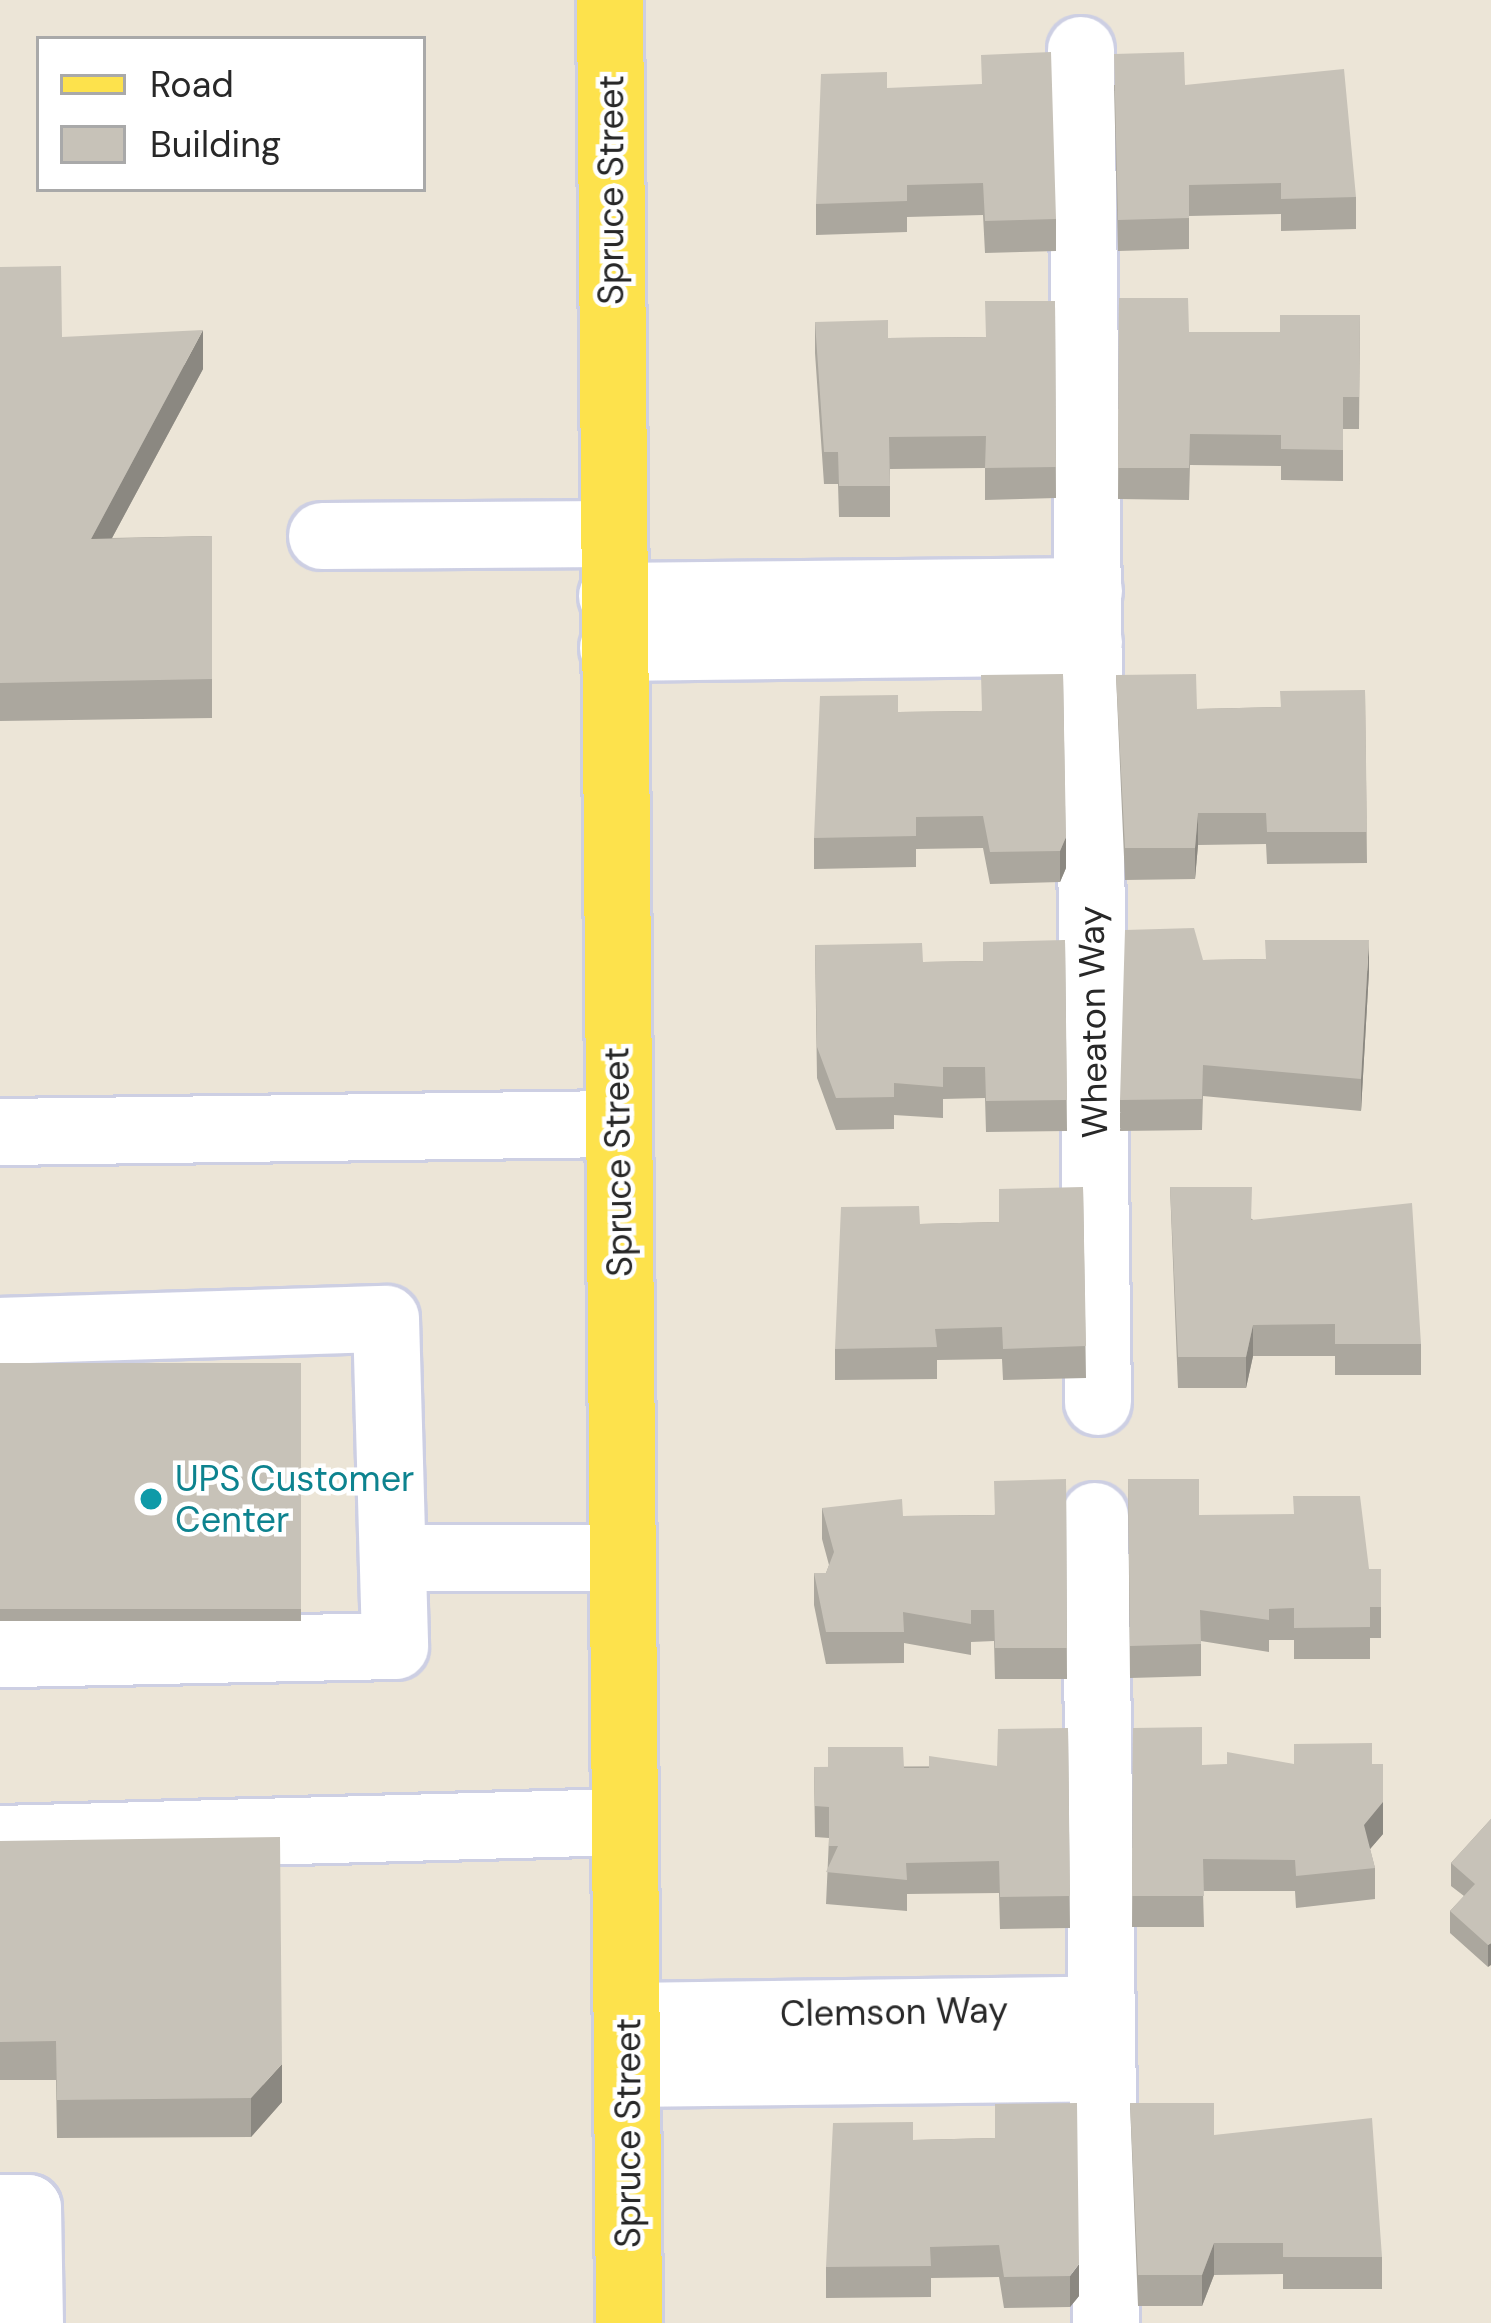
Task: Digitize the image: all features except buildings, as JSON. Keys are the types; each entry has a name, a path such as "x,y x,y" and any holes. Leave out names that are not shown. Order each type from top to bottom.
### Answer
{"main road":[{"name":"Spruce Street","path":"610,0 629,2323"}],"lane":[{"name":"Wheaton Way","path":"1082,50 1098,1402"},
{"path":"322,536 612,592 1089,616"},
{"path":"0,1132 618,1124"},
{"path":"0,1331 386,1319 395,1646 0,1654"},
{"path":"1095,1516 1106,2323"},
{"path":"393,1558 622,1558"},
{"path":"0,1839 342,1836 625,1822"},
{"name":"Clemson Way","path":"627,2045 1101,2038"},
{"path":"0,2208 28,2208 30,2323"}],"place":[{"name":"UPS Customer Center","path":"151,1499"}]}
